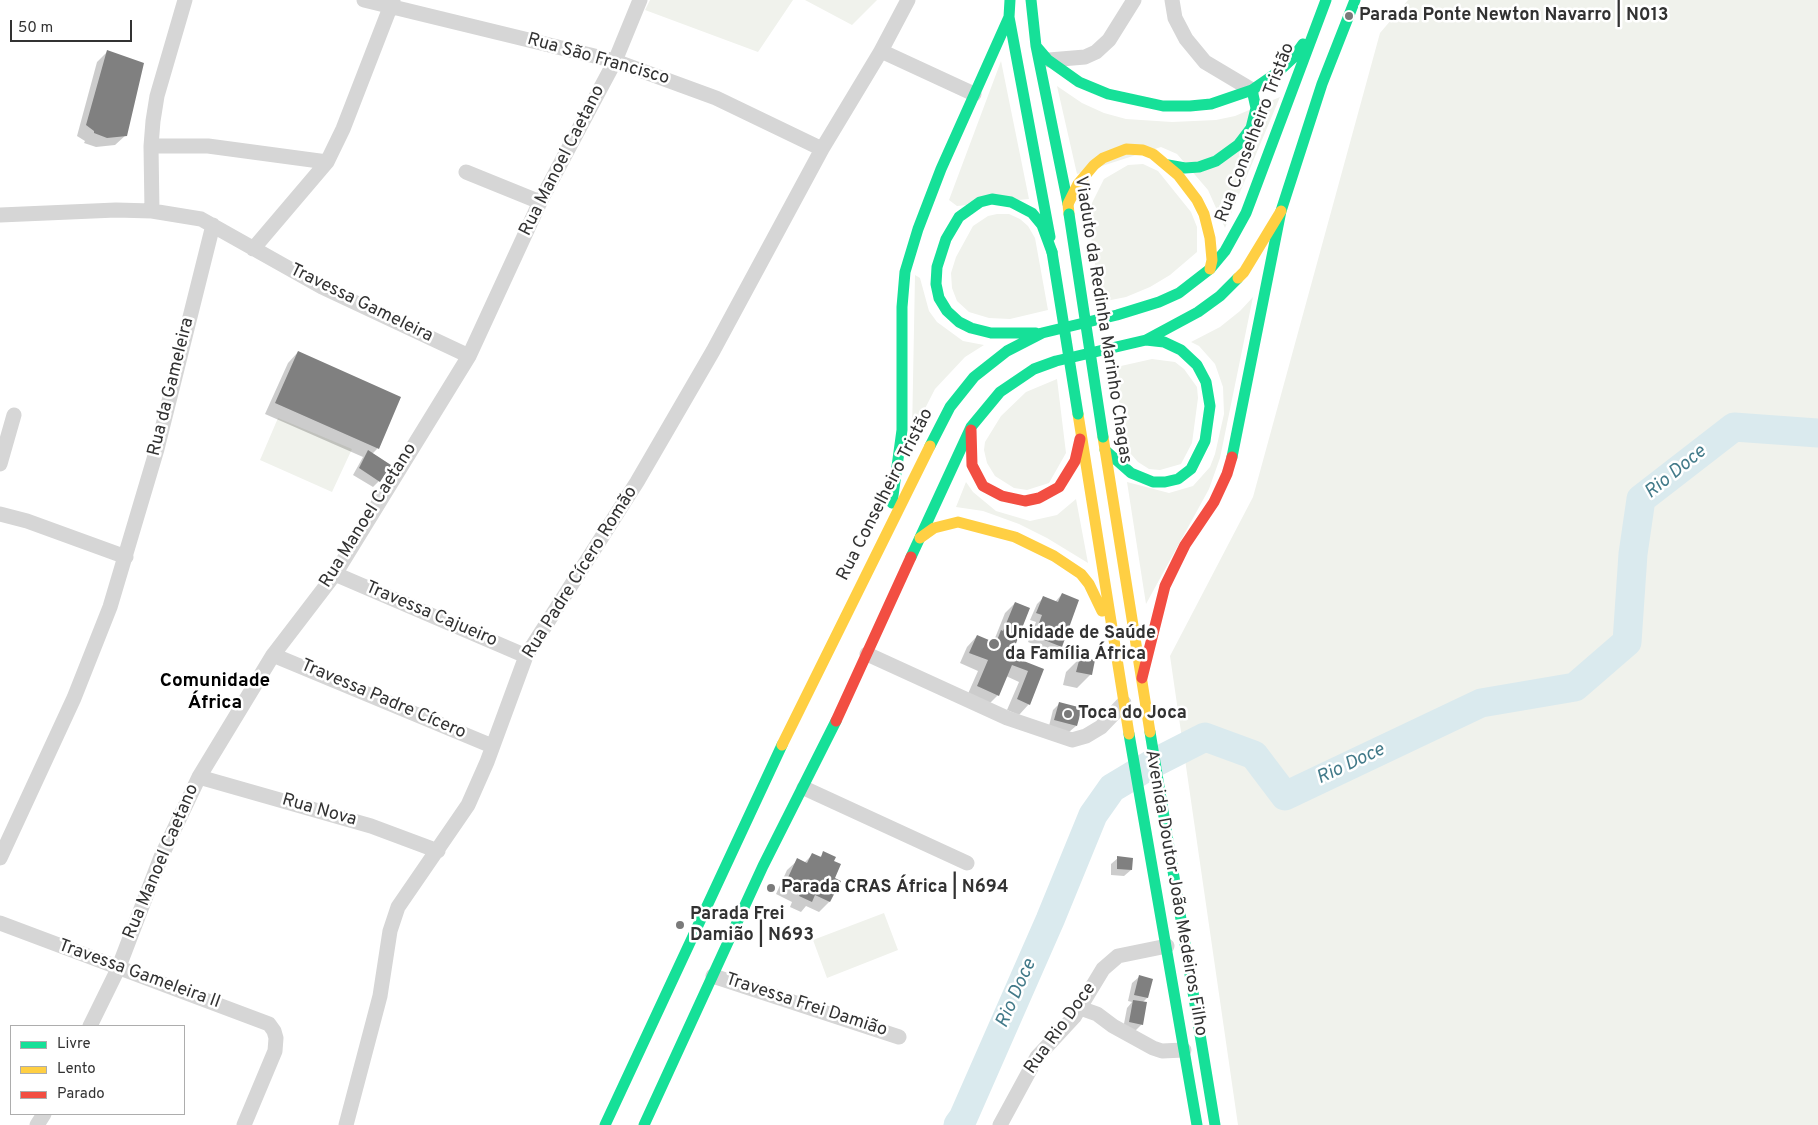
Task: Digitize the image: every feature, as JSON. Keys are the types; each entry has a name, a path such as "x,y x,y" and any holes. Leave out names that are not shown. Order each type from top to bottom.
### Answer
{"main road":[{"path":"971,427 969,446 972,465 983,486 1002,496 1025,501 1039,498 1059,487 1075,461 1081,435 1052,250 1009,22 1010,0"},
{"path":"1031,0 1036,46 1048,60 1078,82 1108,94 1162,106 1211,104 1252,90 1278,72 1293,58 1320,14 1326,0"},
{"path":"1142,678 1148,647 1165,586 1185,545 1214,502 1227,474 1236,445 1280,211 1322,84 1355,0"},
{"name":"Rua Conselheiro Tristão","path":"605,1125 789,730 888,527 940,425 962,389 994,359 1042,333 1130,312 1159,302 1179,293 1210,269 1225,251 1246,212 1320,14"},
{"path":"888,527 902,430 902,308 905,272 921,220 974,94 1009,22"},
{"name":"Viaduto da Redinha Marinho Chagas","path":"1036,46 1068,209 1128,600"},
{"path":"1168,165 1185,168 1199,167 1216,161 1238,145 1251,128 1256,108 1252,90"},
{"path":"1068,209 1085,175 1094,165 1111,154 1126,149 1143,150 1168,165 1188,186 1204,214 1211,244 1210,269"},
{"path":"1042,333 990,333 971,328 959,322 947,311 939,298 936,284 937,267 946,239 959,216 980,202 992,200 1011,202 1032,213 1042,225 1052,250"},
{"path":"644,1125 763,866 804,788 867,654 971,427 1000,392 1034,369 1056,361 1146,340 1176,325 1220,296 1244,272 1280,211"},
{"path":"1105,450 1131,474 1148,480 1165,482 1178,479 1191,469 1205,440 1210,406 1206,382 1197,365 1189,356 1164,342 1146,340"},
{"name":"Avenida Doutor João Medeiros Filho","path":"1081,435 1125,709 1197,1125"},
{"path":"920,538 934,528 958,522 1015,537 1071,567 1089,584 1096,597 1120,676"},
{"name":"Avenida Doutor João Medeiros Filho","path":"1128,600 1172,856 1215,1125"}],"street":[{"path":"152,211 151,146 157,96 184,0"},
{"name":"Rua São Francisco","path":"364,0 392,3 614,61 716,98 822,149"},
{"name":"Rua Manoel Caetano","path":"90,1025 118,969 161,857 199,777 274,655 335,574 469,356 540,202 614,61 640,0"},
{"name":"Rua Padre Cícero Romão","path":"346,1125 380,996 390,931 398,907 468,805 526,656 642,474 713,351 822,149 881,51 908,0"},
{"path":"1048,60 1085,57 1096,52 1109,40 1134,0"},
{"path":"1172,0 1176,18 1186,39 1205,62 1252,90"},
{"path":"0,216 94,210 152,211 188,216 213,225 254,249 327,162 392,3"},
{"path":"881,51 974,94"},
{"path":"151,146 208,146 327,162"},
{"path":"466,172 540,202"},
{"name":"Rua da Gameleira","path":"0,858 74,698 110,607 157,449 213,225"},
{"name":"Travessa Gameleira","path":"254,249 322,287 469,356"},
{"path":"0,464 14,415"},
{"path":"0,514 27,521 126,557"},
{"name":"Travessa Cajueiro","path":"335,574 526,656"},
{"path":"867,654 1007,718 1072,740 1086,736 1125,709"},
{"name":"Travessa Padre Cícero","path":"274,655 492,746"},
{"name":"Rua Nova","path":"199,777 371,826 438,851"},
{"path":"804,788 967,863"},
{"name":"Travessa Gameleira II","path":"0,923 118,969 263,1020 274,1031 275,1051 244,1125"},
{"name":"Rua Rio Doce","path":"1000,1125 1037,1057 1080,1008 1103,969 1110,962 1129,953 1167,946"},
{"name":"Travessa Frei Damião","path":"713,976 899,1037"},
{"path":"1080,1008 1097,1014 1113,1026 1153,1048 1162,1051 1184,1050"}],"shaded area":[{"path":"650,0 793,0 758,52 645,10"},
{"path":"805,0 877,0 852,25"},
{"path":"1408,0 1818,0 1818,1125 1238,1125 1170,656 1253,497 1380,33"},
{"path":"1001,61 1029,199 957,206 949,200"},
{"path":"1057,86 1082,103 1104,113 1126,119 1172,122 1216,120 1235,116 1280,97 1225,228 1208,190 1177,154 1161,147 1077,174"},
{"path":"1143,164 1158,171 1191,212 1197,227 1197,252 1170,275 1150,287 1126,297 1101,302 1088,219 1092,203 1104,179 1128,165"},
{"path":"1009,214 1020,219 1028,226 1035,238 1048,310 1010,319 989,318 969,312 957,301 952,288 951,273 956,257 973,226 988,216"},
{"path":"915,275 920,278 929,311 937,322 963,341 984,345 965,357 935,389 912,434"},
{"path":"1253,297 1220,458 1209,489 1146,604 1127,482 1169,493 1193,486 1210,467 1215,454 1224,414 1223,387 1215,364 1199,346 1191,342 1220,327 1240,311"},
{"path":"1152,359 1175,362 1184,369 1197,387 1198,398 1192,443 1181,464 1160,470 1149,469 1138,462 1130,453 1112,368"},
{"path":"1057,379 1066,453 1049,483 1027,490 1014,488 995,476 987,463 984,450 985,442 1001,416 1026,392"},
{"path":"278,418 352,449 332,492 260,460"},
{"path":"966,482 973,492 996,511 1030,521 1057,515 1076,499 1088,563 1047,538 1019,524 983,511 956,507"},
{"path":"884,913 898,950 827,978 813,940"}],"building":[{"path":"107,50 144,63 127,136 107,138 94,133 86,125"},
{"path":"298,351 401,397 379,449 275,403"},
{"path":"368,450 391,465 380,482 359,468"},
{"path":"1062,593 1079,600 1062,647 1034,636 1042,615 1036,613 1043,596 1058,602"},
{"path":"1015,602 1030,608 1011,656 1044,669 1030,705 1017,699 1028,671 1012,665 999,696 977,686 988,660 969,653 977,635 996,643"},
{"path":"1080,657 1095,660 1092,675 1076,672"},
{"name":"Toca do Joca","path":"1059,702 1082,708 1077,726 1054,720"},
{"path":"823,851 836,857 834,861 841,864 835,878 841,881 830,902 815,895 812,902 799,896 801,892 785,884 797,858 807,863 812,853 821,857"},
{"path":"1117,856 1133,858 1132,870 1117,869"},
{"path":"1139,975 1153,979 1148,998 1134,995"},
{"path":"1133,1000 1147,1002 1143,1025 1129,1022"}],"waterway":[{"name":"Rio Doce","path":"958,1125 963,1118 1050,920 1093,815 1112,788 1152,764 1205,737 1254,755 1285,796 1481,703 1575,687 1627,642 1633,554 1641,499 1734,427 1818,433"}],"traffic: fast":[{"path":"1010,0 1009,17 1050,237"},
{"path":"1031,0 1036,46 1068,204"},
{"path":"930,446 950,407 974,377 1007,351 1042,333 1117,315 1159,302 1179,293 1210,269 1225,251 1246,213 1326,0"},
{"path":"1232,457 1281,211 1322,84 1355,0"},
{"path":"892,503 902,430 902,307 905,272 918,229 941,169 1009,17"},
{"path":"1036,46 1048,60 1079,82 1108,94 1163,106 1190,106 1211,104 1252,90 1278,72 1293,58 1303,44"},
{"path":"1168,165 1185,168 1199,167 1216,161 1238,145 1251,128 1256,108 1252,90"},
{"path":"1036,333 991,333 971,328 959,322 947,311 939,298 936,284 937,267 946,239 959,217 980,202 992,199 1011,202 1032,213 1042,225 1052,252"},
{"path":"1069,214 1103,437"},
{"path":"1052,252 1078,414"},
{"path":"911,557 971,427 1000,392 1034,369 1056,361 1146,340 1198,312 1220,296 1238,278"},
{"path":"1105,450 1131,473 1153,482 1165,482 1178,479 1191,469 1205,441 1210,406 1206,382 1197,365 1181,350 1164,342 1146,340"},
{"path":"644,1125 763,866 836,721"},
{"path":"1150,732 1215,1125"},
{"path":"1129,734 1197,1125"},
{"path":"605,1125 782,745"}],"traffic: slow":[{"path":"1069,214 1068,204 1078,184 1094,165 1103,158 1126,149 1143,150 1153,154 1178,175 1197,200 1204,214 1210,238 1212,260 1210,269"},
{"path":"1238,278 1244,272 1281,211"},
{"path":"1078,414 1129,734"},
{"path":"1103,437 1150,732"},
{"path":"782,745 930,446"},
{"path":"920,538 934,528 958,522 1015,537 1054,556 1081,574 1089,584 1102,611"}],"traffic: jam":[{"path":"971,430 972,465 983,486 1002,496 1025,501 1039,498 1059,487 1075,461 1080,439"},
{"path":"1142,678 1165,586 1185,545 1214,502 1227,474 1232,457"},
{"path":"836,721 911,557"}],"place":[{"name":"Parada Ponte Newton Navarro | N013","path":"1349,16"},
{"name":"Unidade de Saúde da Família África","path":"994,644"},
{"name":"Toca do Joca","path":"1068,714"},
{"name":"Parada CRAS África | N694","path":"771,888"},
{"name":"Parada Frei Damião | N693","path":"680,925"}],"district":[{"name":"Comunidade África","path":"215,693"}]}
